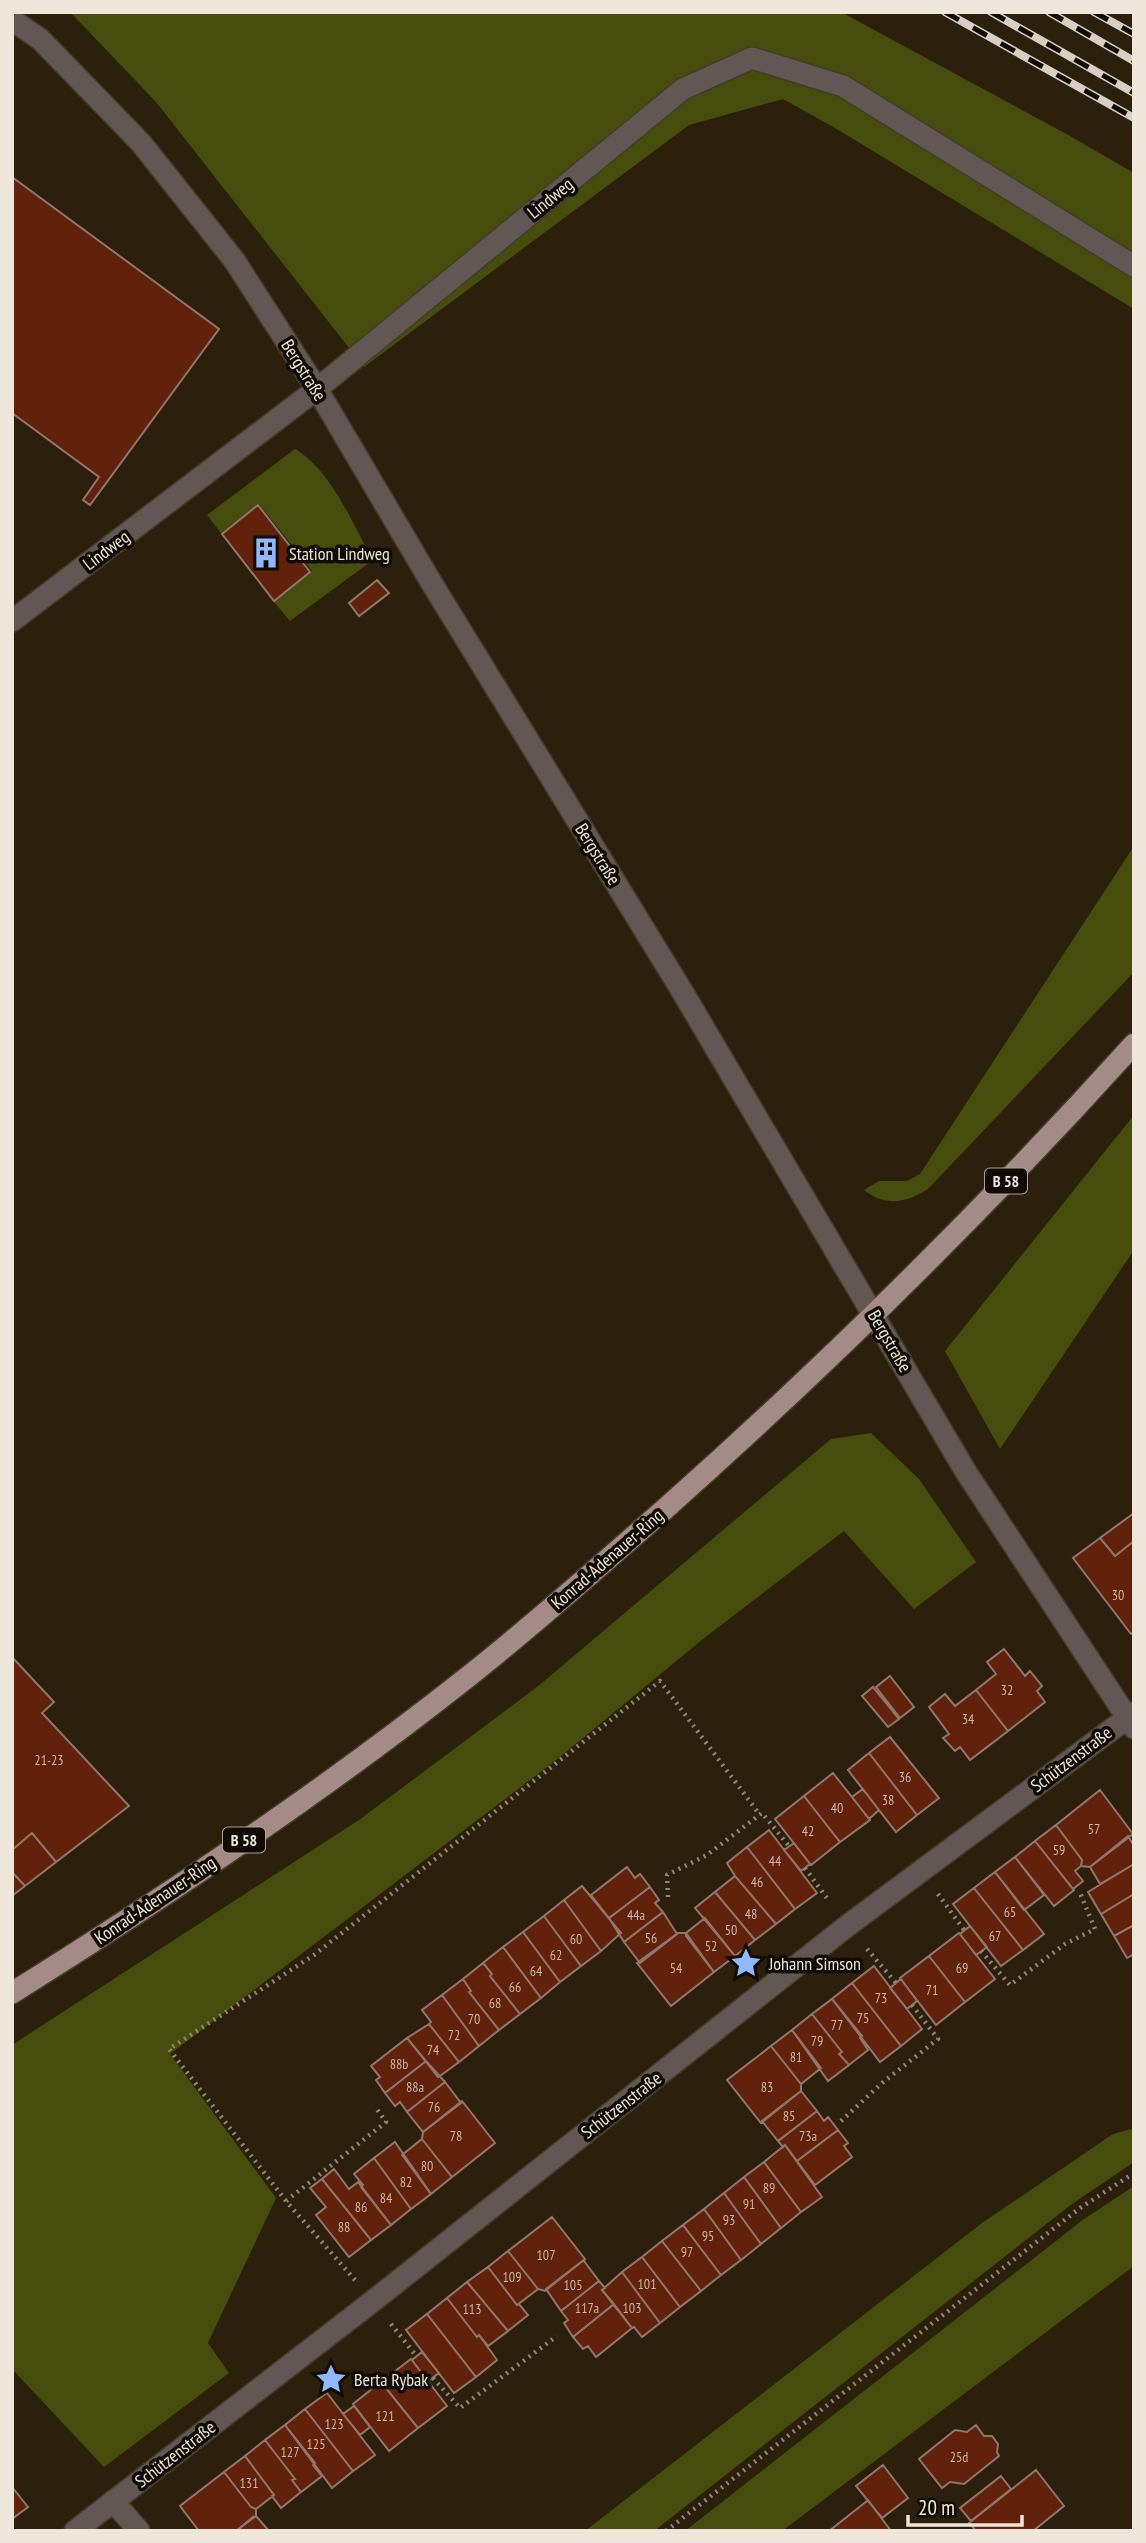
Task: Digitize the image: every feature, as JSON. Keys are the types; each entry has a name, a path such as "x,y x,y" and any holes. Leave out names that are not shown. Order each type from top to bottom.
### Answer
{"main road":[{"name":"Konrad-Adenauer-Ring","path":"12,1993 100,1937 347,1768 469,1676 574,1589 727,1453 874,1314 1046,1141 1134,1044"}],"street":[{"name":"Bergstraße","path":"12,20 40,39 141,143 234,260 317,389 431,582 689,1003 966,1472 1132,1720"},
{"name":"Lindweg","path":"12,621 317,389 682,89 752,58 843,86 1134,266"},
{"name":"Schützenstraße","path":"75,2531 373,2301 847,1926 1132,1720"},
{"path":"113,2501 139,2531"}],"path":[{"path":"417,2357 373,2301 286,2201 169,2049 314,1955 660,1681 760,1815"},
{"path":"668,1897 667,1875 707,1855 762,1813 789,1846"},
{"path":"806,1868 847,1926 896,1983"},
{"path":"921,1871 964,1930"},
{"path":"981,1951 1010,1985 1065,1944 1095,1929 1080,1893"},
{"path":"841,2120 882,2083 938,2039 912,2005"},
{"path":"286,2201 386,2122 376,2108"},
{"path":"666,2531 1080,2208 1134,2173"},
{"path":"433,2378 460,2408 557,2336"}],"green space":[{"path":"70,12 841,12 1134,173 1134,309 783,99 689,125 364,367 156,102"},
{"path":"295,449 320,470 330,484 373,560 290,621 274,602 312,571 259,504 221,533 207,515"},
{"path":"1134,846 1134,972 928,1189 896,1201 880,1199 864,1190 879,1181 907,1181 920,1174"},
{"path":"1134,1115 1134,1250 1000,1449 945,1351"},
{"path":"871,1433 919,1479 976,1562 914,1609 844,1531 703,1639 555,1761 170,2054 276,2198 208,2343 229,2373 104,2467 12,2369 12,2045 359,1820 537,1687 831,1439"},
{"path":"1131,2129 1134,2132 1134,2162 1072,2204 654,2531 585,2531 982,2223 1113,2134"},
{"path":"1134,2186 1134,2266 782,2531 685,2531 1084,2219"}],"building":[{"path":"12,177 219,329 90,505 83,500 99,477 12,413"},
{"name":"Station Lindweg","path":"258,505 310,572 274,601 222,534"},
{"path":"377,580 389,593 359,616 349,603"},
{"path":"1134,1513 1134,1541 1115,1556 1100,1538"},
{"path":"1100,1538 1115,1556 1134,1541 1134,1632 1131,1634 1073,1558"},
{"path":"1004,1649 1025,1676 1030,1671 1042,1686 1037,1691 1045,1702 1008,1731 976,1690 996,1674 987,1662"},
{"path":"12,1657 54,1702 42,1713 129,1806 56,1862 32,1833 12,1850"},
{"path":"890,1676 914,1707 900,1718 876,1687"},
{"path":"873,1687 899,1719 888,1727 862,1696"},
{"path":"976,1690 1008,1731 970,1760 960,1747 955,1751 943,1738 949,1734 929,1707 945,1694 955,1706"},
{"path":"890,1737 939,1798 917,1815 869,1753"},
{"path":"869,1753 917,1815 896,1832 848,1770"},
{"path":"833,1773 870,1820 840,1842 804,1796"},
{"path":"863,1789 879,1810 869,1819 852,1797"},
{"path":"1100,1790 1133,1834 1090,1867 1081,1866 1082,1860 1056,1825"},
{"path":"804,1796 840,1842 811,1865 775,1819"},
{"path":"1056,1825 1082,1860 1081,1866 1075,1871 1083,1881 1073,1889 1035,1841"},
{"path":"769,1830 817,1893 795,1909 747,1847"},
{"path":"32,1833 56,1862 25,1886 12,1872 12,1850"},
{"path":"1128,1836 1134,1846 1134,1864 1100,1884 1090,1867"},
{"path":"1035,1841 1074,1890 1054,1906 1015,1857"},
{"path":"794,1843 810,1864 801,1871 784,1850"},
{"path":"747,1847 795,1909 776,1924 727,1863"},
{"path":"1015,1857 1044,1895 1024,1910 995,1872"},
{"path":"1134,1864 1134,1894 1101,1914 1088,1892"},
{"path":"627,1867 635,1878 640,1874 650,1887 609,1918 591,1895"},
{"path":"12,1872 25,1886 12,1896"},
{"path":"995,1872 1044,1934 1023,1950 974,1888"},
{"path":"735,1876 776,1924 755,1940 715,1892"},
{"path":"582,1886 621,1933 601,1951 564,1900"},
{"path":"650,1887 659,1900 655,1903 663,1912 624,1942 609,1918"},
{"path":"974,1888 1023,1950 1001,1966 953,1904"},
{"path":"715,1892 755,1940 735,1956 695,1908"},
{"path":"1134,1894 1134,1925 1114,1936 1101,1914"},
{"path":"564,1900 601,1951 581,1966 544,1916"},
{"path":"663,1912 677,1934 640,1963 624,1942"},
{"path":"544,1916 581,1966 560,1982 523,1932"},
{"path":"705,1918 735,1956 714,1972 686,1936 686,1933"},
{"path":"1134,1925 1134,1954 1127,1958 1114,1936"},
{"path":"970,1926 987,1947 976,1955 960,1934"},
{"path":"523,1932 560,1982 541,1998 503,1947"},
{"path":"678,1933 686,1933 714,1972 671,2006 637,1963"},
{"path":"959,1933 995,1979 965,2002 929,1956"},
{"path":"503,1947 541,1998 520,2014 483,1963"},
{"path":"929,1956 965,2002 936,2025 900,1978"},
{"path":"483,1963 520,2014 499,2030 469,1992 471,1991 463,1979"},
{"path":"874,1966 922,2029 901,2046 852,1983"},
{"path":"463,1979 471,1991 469,1992 499,2030 479,2046 442,1995"},
{"path":"901,1979 917,2001 907,2009 890,1988"},
{"path":"852,1983 901,2046 880,2062 832,1999"},
{"path":"442,1995 479,2046 459,2062 429,2024 431,2022 422,2010"},
{"path":"832,1999 862,2036 860,2038 868,2050 849,2065 812,2014"},
{"path":"812,2014 849,2065 828,2081 792,2030"},
{"path":"429,2024 459,2062 438,2077 407,2038"},
{"path":"792,2030 821,2068 801,2084 771,2046"},
{"path":"407,2038 426,2061 385,2093 376,2080 380,2077 371,2066"},
{"path":"771,2046 801,2084 801,2091 761,2123 727,2080"},
{"path":"426,2061 445,2082 407,2112 400,2102 395,2106 385,2093"},
{"path":"445,2082 461,2103 423,2132 407,2112"},
{"path":"801,2091 817,2111 778,2141 762,2121"},
{"path":"462,2101 495,2143 452,2177 422,2139 423,2132"},
{"path":"817,2111 824,2121 828,2117 838,2130 797,2161 785,2145 783,2147 778,2141"},
{"path":"838,2130 848,2143 844,2146 852,2157 815,2185 797,2161"},
{"path":"422,2139 452,2177 431,2194 402,2155"},
{"path":"395,2142 431,2194 411,2209 374,2158"},
{"path":"785,2145 822,2197 801,2212 764,2162"},
{"path":"374,2158 411,2209 391,2225 354,2174"},
{"path":"764,2162 801,2212 781,2228 744,2177"},
{"path":"334,2169 349,2189 358,2182 391,2225 371,2240 322,2179"},
{"path":"744,2177 781,2228 761,2244 724,2193"},
{"path":"322,2179 371,2240 349,2257 316,2215 326,2207 310,2188"},
{"path":"724,2193 761,2244 741,2260 704,2209"},
{"path":"704,2209 741,2260 721,2275 683,2225"},
{"path":"552,2217 585,2259 545,2291 538,2289 508,2251"},
{"path":"683,2225 721,2275 701,2291 662,2241"},
{"path":"662,2241 701,2291 680,2307 642,2257"},
{"path":"508,2251 538,2289 517,2305 488,2267"},
{"path":"642,2257 680,2307 660,2323 622,2272"},
{"path":"585,2259 599,2281 561,2311 546,2289"},
{"path":"488,2267 528,2315 508,2331 467,2282"},
{"path":"622,2272 660,2323 642,2337 602,2290"},
{"path":"599,2281 605,2288 602,2290 614,2304 573,2337 564,2323 568,2320 561,2311"},
{"path":"467,2282 508,2331 488,2346 479,2335 477,2337 447,2298"},
{"path":"447,2298 497,2360 476,2377 427,2314"},
{"path":"614,2304 632,2328 596,2357 588,2346 583,2349 573,2337"},
{"path":"427,2314 476,2377 454,2393 406,2330"},
{"path":"422,2352 439,2373 428,2381 412,2360"},
{"path":"411,2359 447,2406 418,2428 381,2382"},
{"path":"381,2382 418,2428 389,2451 353,2404"},
{"path":"327,2393 375,2455 353,2471 305,2409"},
{"path":"354,2406 370,2427 360,2435 343,2414"},
{"path":"305,2409 353,2471 332,2488 285,2425"},
{"path":"285,2425 322,2476 301,2492 292,2480 295,2479 265,2440"},
{"path":"976,2425 984,2436 992,2436 998,2444 999,2456 964,2484 950,2482 942,2488 919,2459 955,2430 967,2432"},
{"path":"265,2440 295,2479 292,2480 301,2492 281,2508 245,2456"},
{"path":"245,2456 274,2495 256,2509 251,2507 224,2472"},
{"path":"883,2465 908,2498 882,2518 856,2486"},
{"path":"1036,2470 1064,2506 1033,2531 976,2531 969,2523"},
{"path":"224,2472 251,2507 256,2509 256,2516 236,2531 199,2531 180,2506"},
{"path":"1001,2476 1011,2489 971,2521 960,2508"},
{"path":"12,2487 28,2507 12,2519"},
{"path":"867,2501 891,2531 829,2531"},
{"path":"256,2516 269,2531 236,2531 253,2517"}],"railway":[{"path":"945,12 1134,118"},
{"path":"991,12 1134,93"},
{"path":"1049,12 1134,61"},
{"path":"1094,12 1134,34"}],"place":[{"name":"Station Lindweg","path":"266,553"},
{"name":"Johann Simson","path":"746,1963"},
{"name":"Berta Rybak","path":"331,2379"}]}
